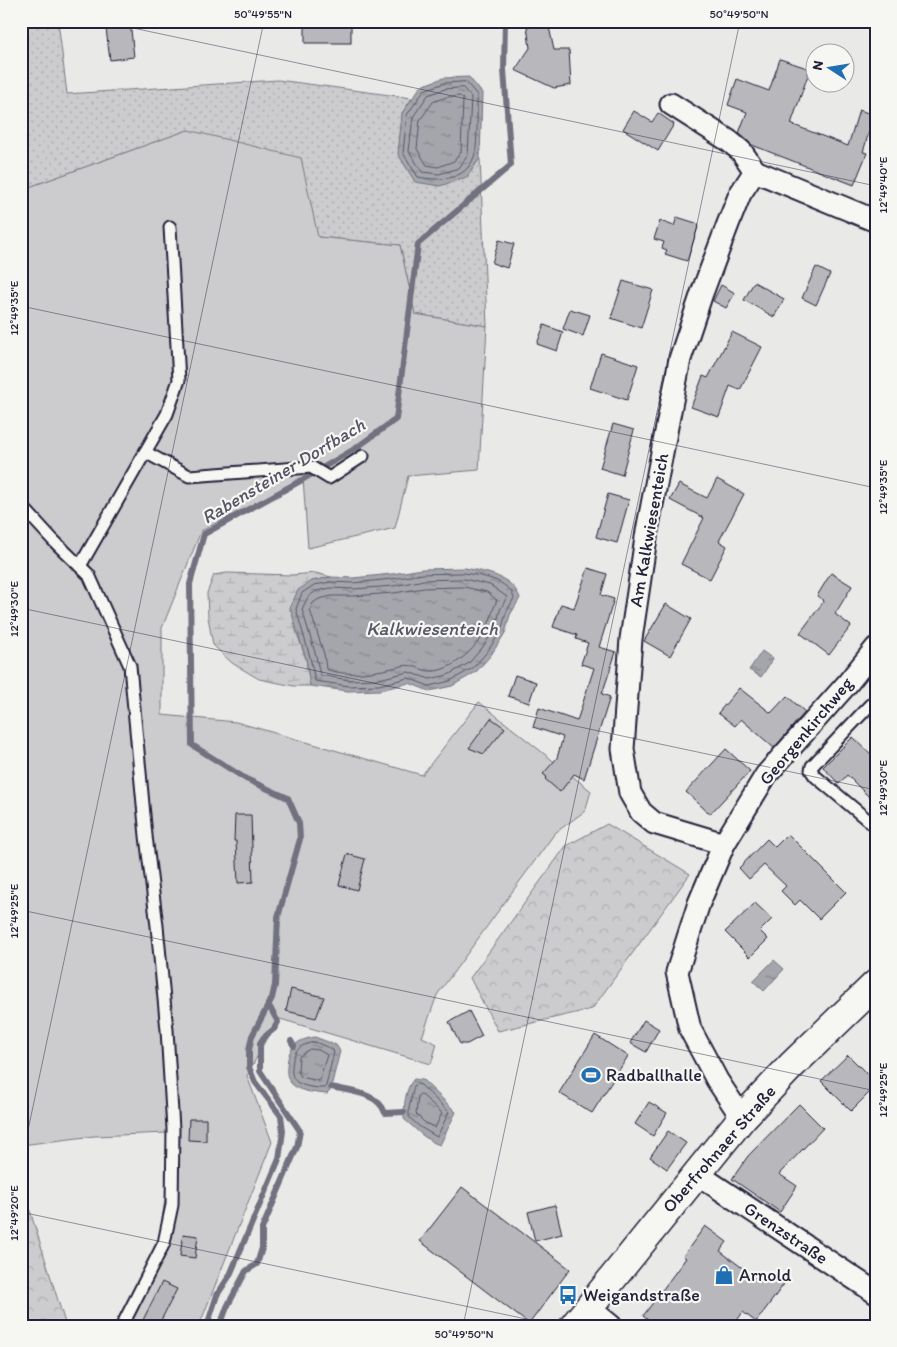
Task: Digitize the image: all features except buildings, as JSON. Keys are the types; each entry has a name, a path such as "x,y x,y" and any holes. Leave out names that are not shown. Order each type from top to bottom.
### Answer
{"main road":[{"name":"Oberfrohnaer Straße","path":"581,1317 742,1118 792,1065 876,984"}],"street":[{"path":"671,104 729,141 741,151 755,171 876,221"},
{"name":"Am Kalkwiesenteich","path":"724,844 654,823 641,812 630,793 623,749 631,640 647,531 680,359 728,224 740,194 755,171"},
{"name":"Georgenkirchweg","path":"742,1118 717,1080 690,1029 677,972 699,903 724,844 766,776 876,648"},
{"name":"Grenzstraße","path":"696,1173 876,1293"},
{"path":"581,1317 611,1326"}],"lane":[{"path":"80,566 167,414 179,380 170,227"},
{"path":"145,452 189,476 311,466 329,478 363,456"},
{"path":"21,504 53,540 89,575 130,666 170,1063 173,1129 172,1205 164,1243 122,1326"},
{"path":"876,702 870,705 812,766 811,770 815,776 876,827"}],"green space":[{"path":"21,21 58,21 67,94 278,80 412,98 402,113 467,177 480,158 487,326 415,314 400,245 318,237 188,130 21,190"},
{"path":"188,130 301,158 318,237 400,245 415,314 487,326 479,470 408,476 395,528 308,548 303,478 201,531 162,628 162,715 236,722 422,775 479,702 591,791 585,811 555,833 437,995 422,1037 437,1044 431,1064 277,1018 247,1076 272,1142 199,1326 114,1326 159,1241 167,1185 167,1133 94,1136 21,1145 21,190"},
{"path":"227,573 292,575 316,573 331,577 312,581 295,628 306,659 310,686 294,686 259,679 232,663 213,645 208,617 207,593 214,575"},
{"path":"607,824 690,874 592,1009 498,1031 470,978 566,846"},
{"path":"21,1182 66,1326 21,1326"}],"water":[{"path":"469,77 482,93 480,158 467,177 440,186 415,182 398,154 402,113 421,86 443,78"},
{"name":"Kalkwiesenteich","path":"465,568 490,573 505,580 520,598 510,615 505,633 491,655 476,672 452,686 429,691 409,683 380,690 348,691 310,686 306,659 290,608 298,590 312,581 331,577 353,578 422,569"},
{"path":"762,651 773,659 761,677 749,670"},
{"path":"774,960 784,969 764,991 753,981"},
{"path":"315,1037 336,1045 340,1051 330,1091 327,1094 300,1089 293,1085 287,1075 291,1050 302,1040"},
{"path":"414,1079 423,1080 456,1112 440,1145 425,1137 404,1119 407,1092"}],"waterway":[{"name":"Rabensteiner Dorfbach","path":"207,1326 217,1295 230,1275 279,1159 283,1131 281,1116 255,1082 249,1067 249,1050 252,1036 272,998 275,985 278,917 300,839 299,823 288,798 246,779 192,745 190,584 204,534 356,448 396,419 418,244 511,165 504,70 505,21"},
{"path":"220,1326 227,1307 246,1271 257,1264 262,1248 262,1229 297,1147 300,1131 260,1071 260,1043 274,1029 278,1022 268,1004"},
{"path":"291,1041 294,1046"},
{"path":"331,1087 370,1097 382,1106 385,1113 404,1112"}],"place":[{"name":"Radballhalle","path":"591,1075"},
{"name":"Arnold","path":"724,1275"},
{"name":"Weigandstraße","path":"568,1295"}]}
